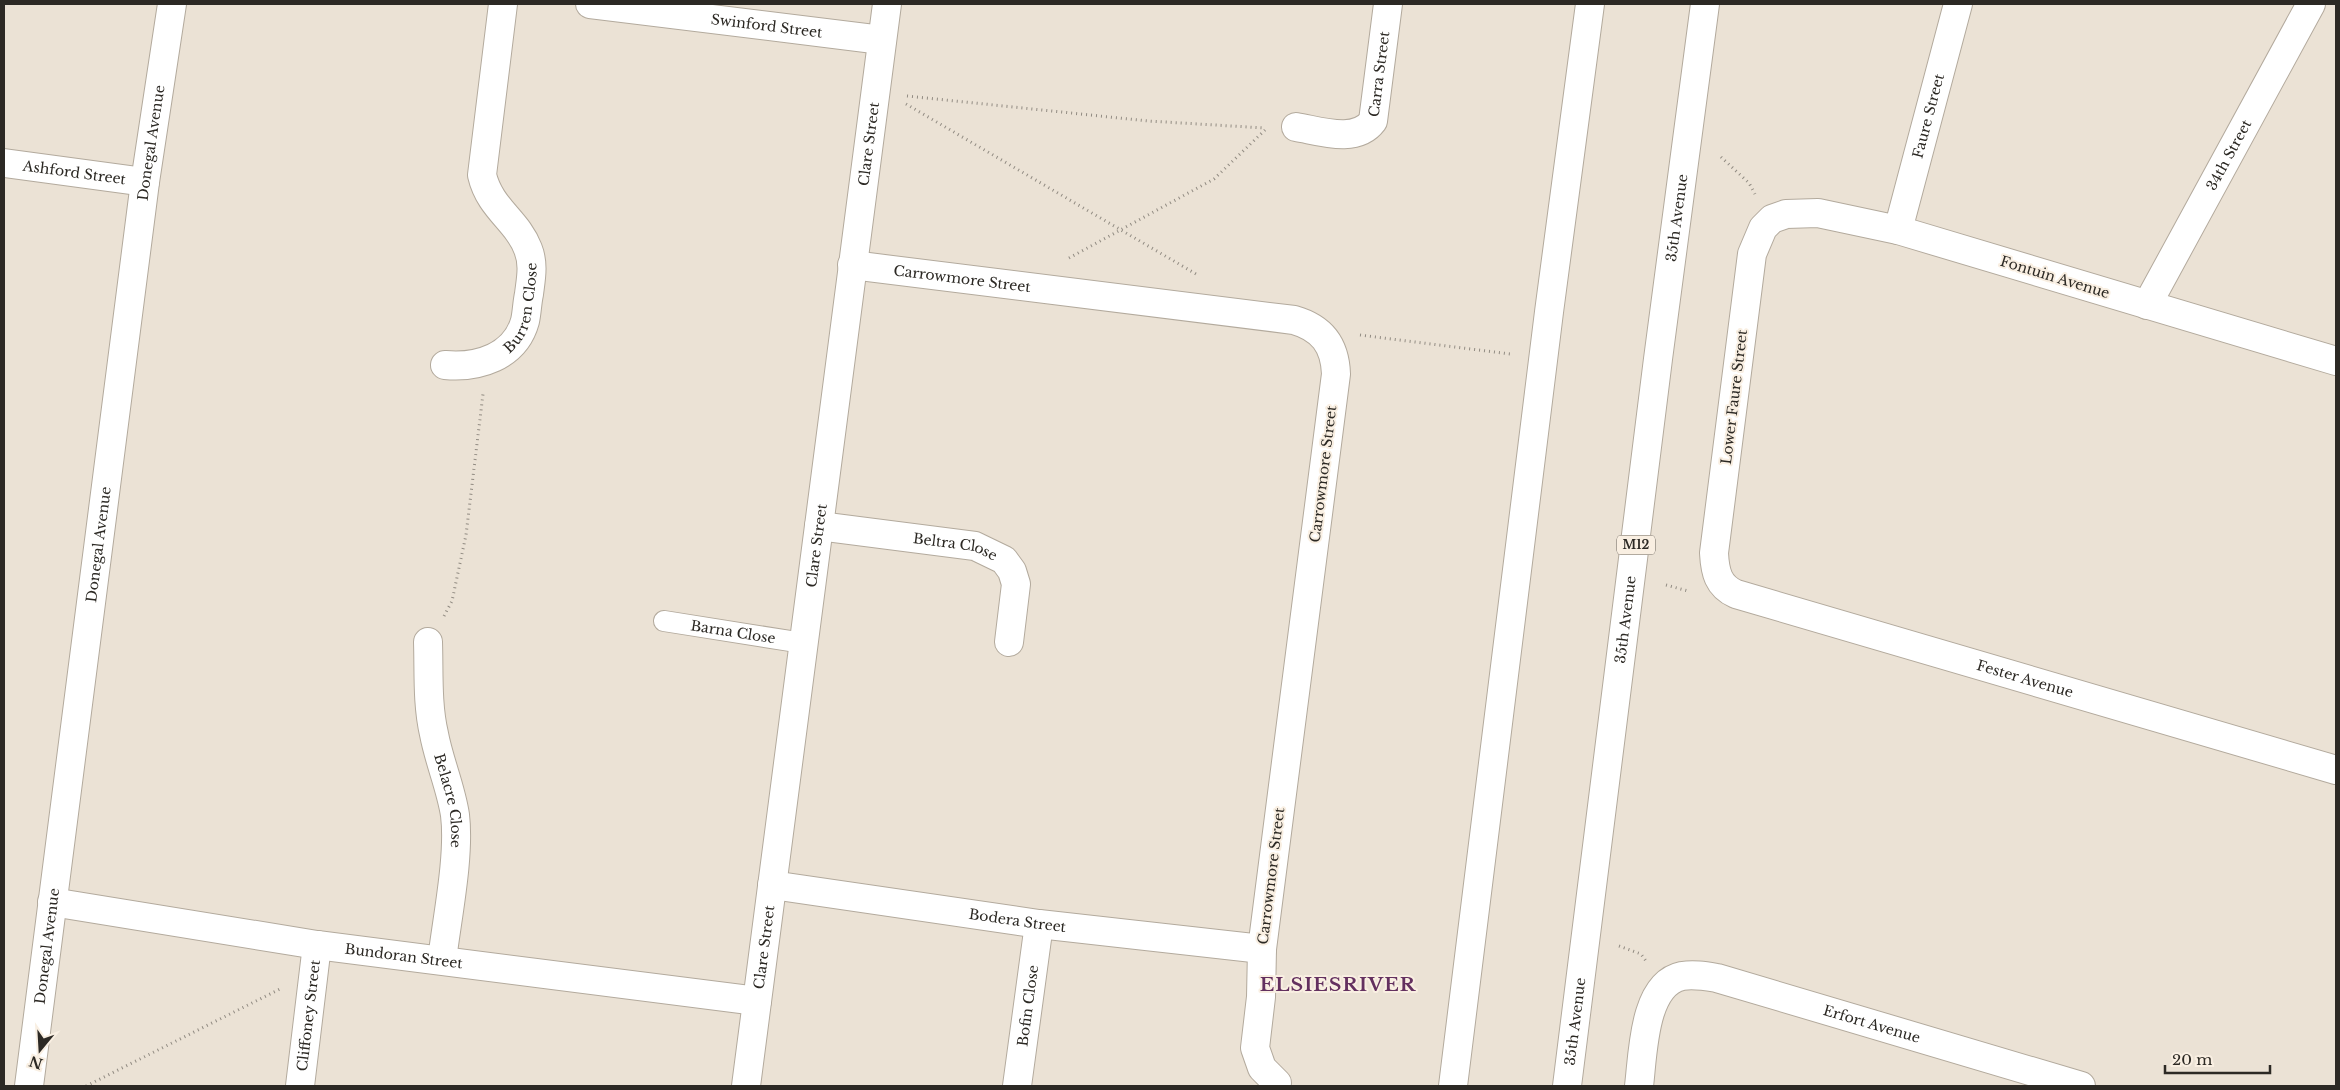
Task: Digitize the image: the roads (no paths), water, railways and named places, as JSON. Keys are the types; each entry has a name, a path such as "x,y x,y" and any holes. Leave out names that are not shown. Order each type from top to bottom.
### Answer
{"street":[{"name":"Donegal Avenue","path":"29,1086 145,182 172,4"},
{"name":"Burren Close","path":"445,365 473,365 486,362 501,354 519,334 524,321 532,271 527,247 495,205 484,186 482,174 503,4"},
{"name":"Swinford Street","path":"590,4 882,40"},
{"name":"Clare Street","path":"746,1086 887,4"},
{"name":"Carra Street","path":"1296,127 1344,134 1357,134 1367,130 1373,121 1388,4"},
{"path":"1453,1086 1549,312 1590,4"},
{"name":"35th Avenue","path":"1567,1086 1658,359 1705,4"},
{"name":"Faure Street","path":"1898,230 1958,4"},
{"name":"34th Street","path":"2147,304 2311,4"},
{"name":"Ashford Street","path":"4,163 145,182"},
{"name":"Fontuin Avenue","path":"1772,219 1786,214 1818,213 1898,230 2336,361"},
{"name":"Lower Faure Street","path":"1719,580 1714,568 1714,553 1752,254 1763,228 1772,219"},
{"name":"Carrowmore Street","path":"852,265 1294,320 1315,328 1328,342 1334,352 1336,374 1262,949 1255,1048 1262,1068 1277,1083"},
{"name":"Beltra Close","path":"818,526 975,546 1004,560 1012,571 1016,584 1009,642"},
{"name":"Fester Avenue","path":"1719,580 1727,590 1736,594 2336,770"},
{"name":"Belacre Close","path":"428,642 430,709 456,828 455,854 442,960"},
{"name":"Bodera Street","path":"772,885 1039,924 1262,949"},
{"name":"Bundoran Street","path":"52,902 317,946 442,960 757,1001"},
{"name":"Bofin Close","path":"1017,1086 1039,924"},
{"name":"Cliffoney Street","path":"300,1086 317,946"},
{"name":"Erfort Avenue","path":"1639,1086 1652,1004 1664,986 1680,976 1694,975 1717,978 2081,1086"}],"lane":[{"name":"Barna Close","path":"664,621 803,643"}],"district":[{"name":"ELSIESRIVER","path":"1338,984"}]}
